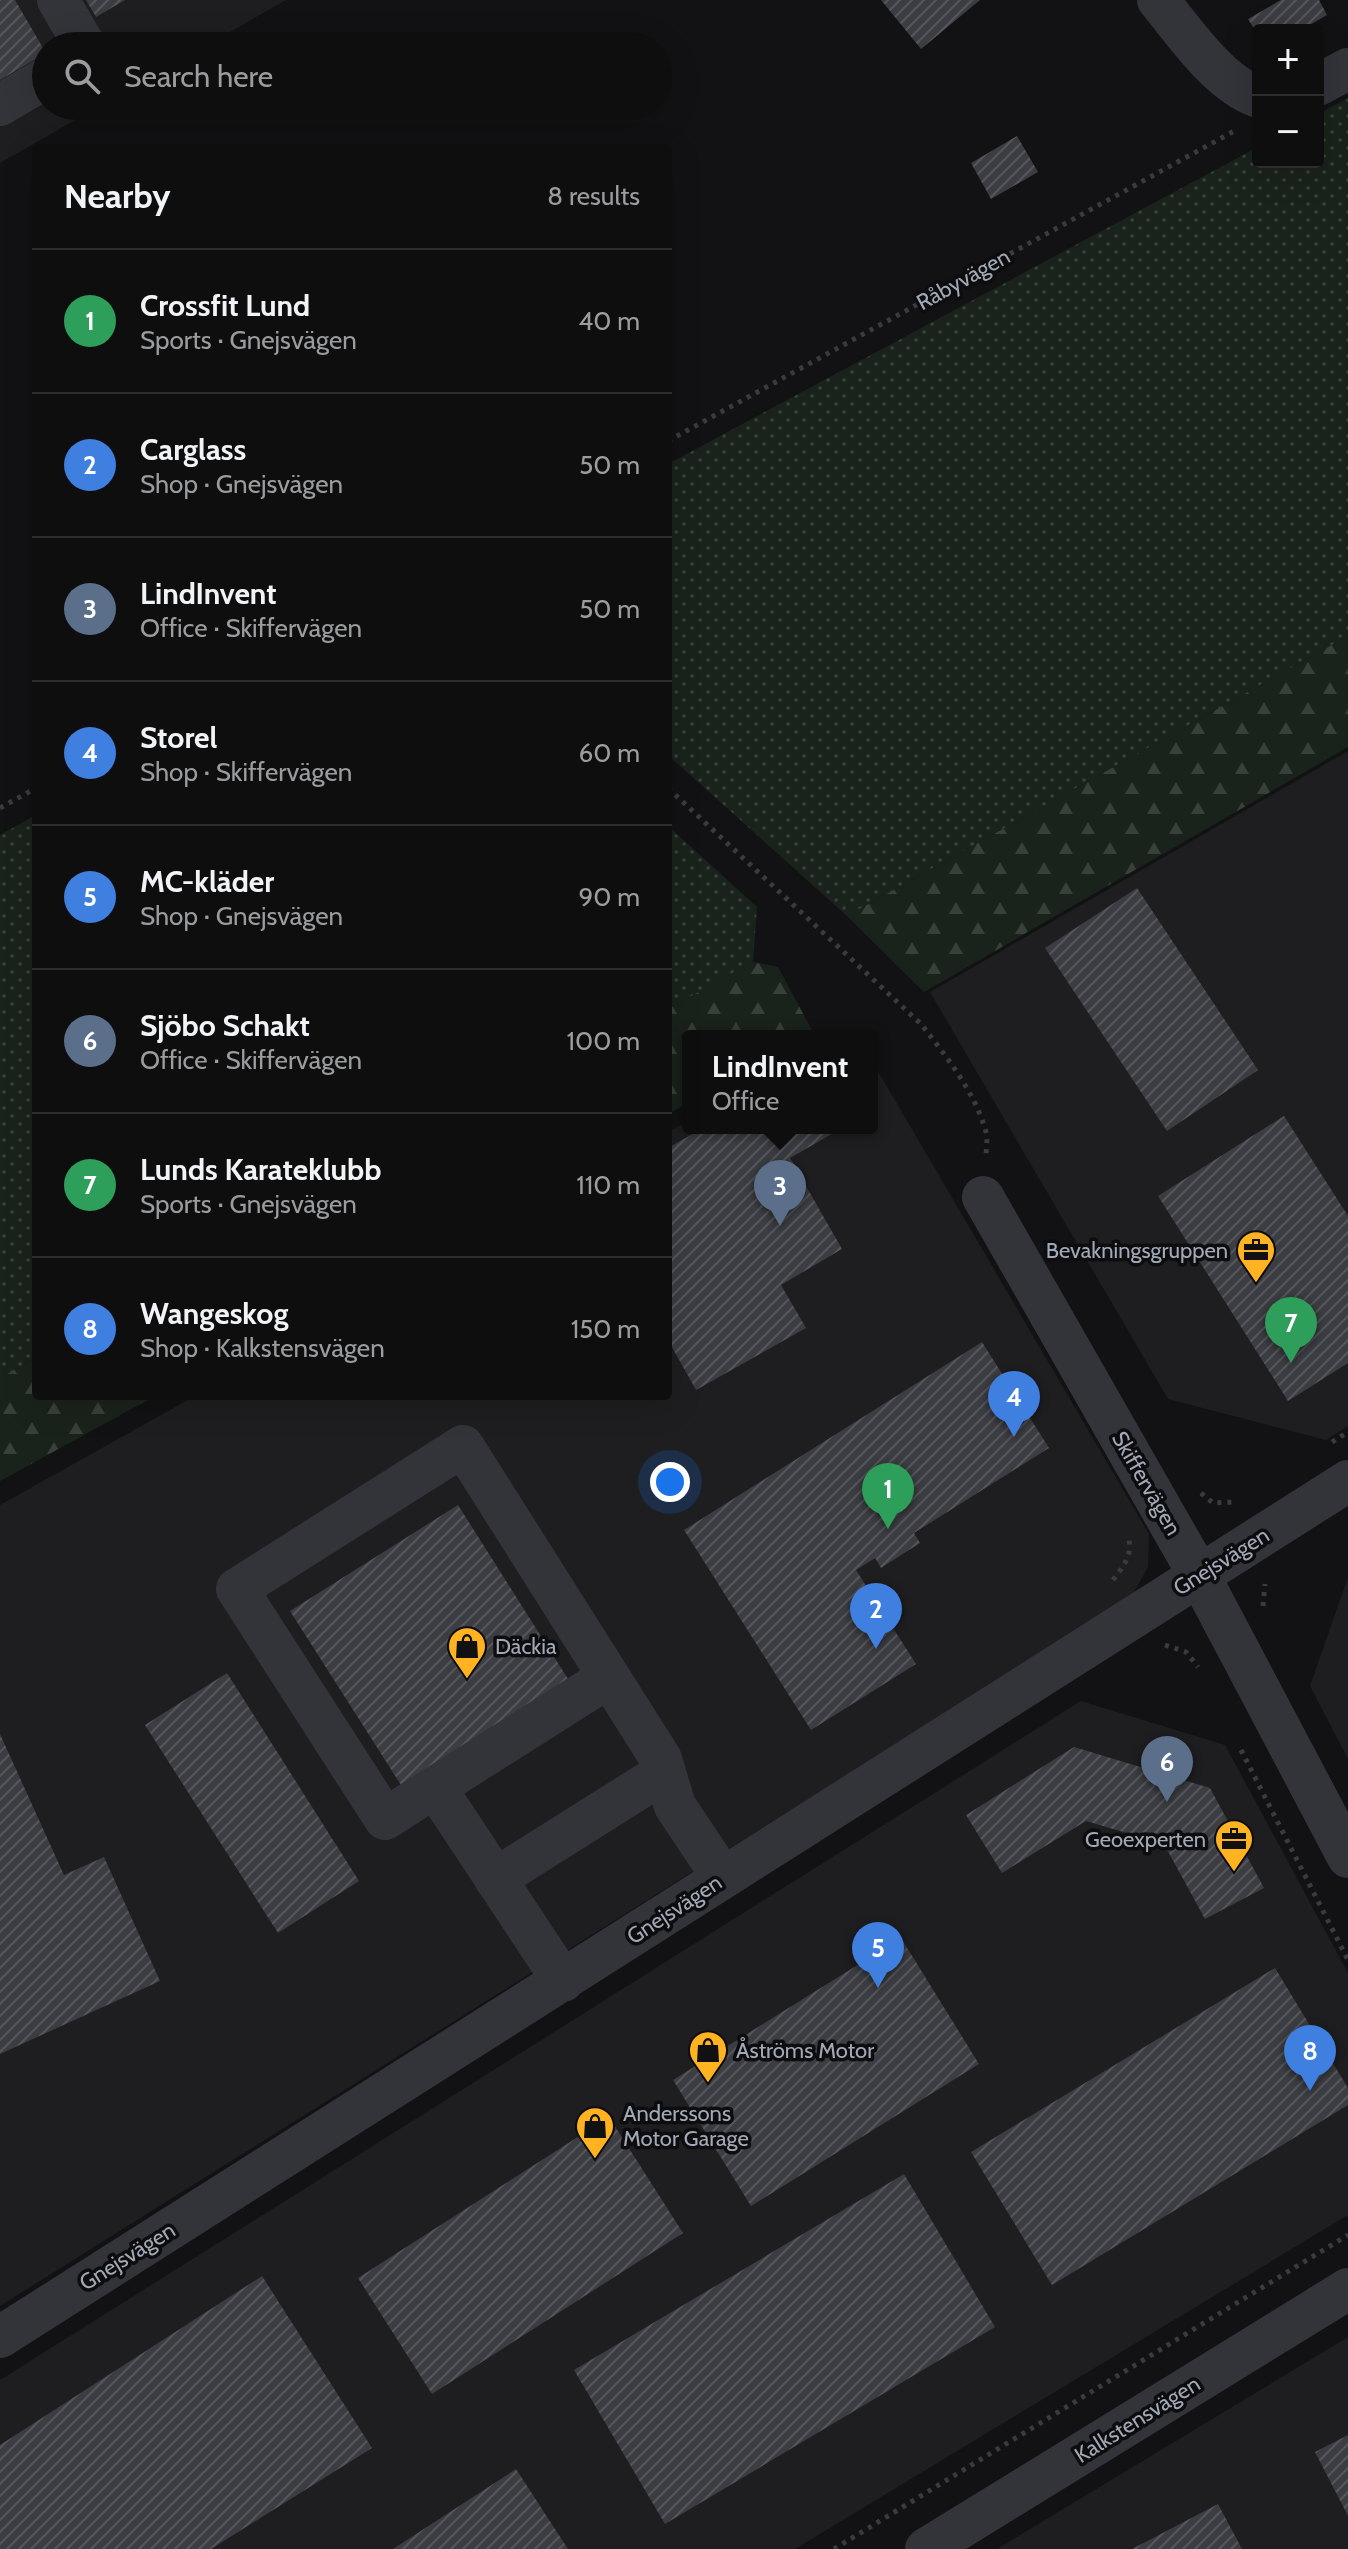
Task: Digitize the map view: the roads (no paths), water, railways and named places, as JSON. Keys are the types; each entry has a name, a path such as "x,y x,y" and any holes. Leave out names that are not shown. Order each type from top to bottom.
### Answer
{"street":[{"path":"58,0 77,32"},
{"path":"1158,0 1220,73 1249,94 1251,111"},
{"path":"1324,82 1348,69"},
{"path":"0,105 32,86"},
{"name":"Skiffervägen","path":"983,1197 1199,1575 1348,1857"},
{"path":"609,1677 385,1819 237,1589 463,1446 661,1759 675,1806 723,1878"},
{"name":"Gnejsvägen","path":"0,2337 1348,1481"},
{"path":"495,1879 665,1772"},
{"path":"435,1787 563,1981"},
{"name":"Kalkstensvägen","path":"926,2549 1348,2289"}],"place":[{"name":"LindInvent","path":"780,1226"},
{"name":"Bevakningsgruppen","path":"1256,1284"},
{"name":"Lunds Karateklubb","path":"1291,1363"},
{"name":"Storel","path":"1014,1437"},
{"name":"Crossfit Lund","path":"888,1529"},
{"name":"Carglass","path":"876,1649"},
{"name":"Däckia","path":"467,1680"},
{"name":"Sjöbo Schakt","path":"1167,1802"},
{"name":"Geoexperten","path":"1234,1873"},
{"name":"MC-kläder","path":"878,1988"},
{"name":"Åströms Motor","path":"708,2084"},
{"name":"Wangeskog","path":"1310,2091"},
{"name":"Anderssons Motor Garage","path":"595,2160"}]}
